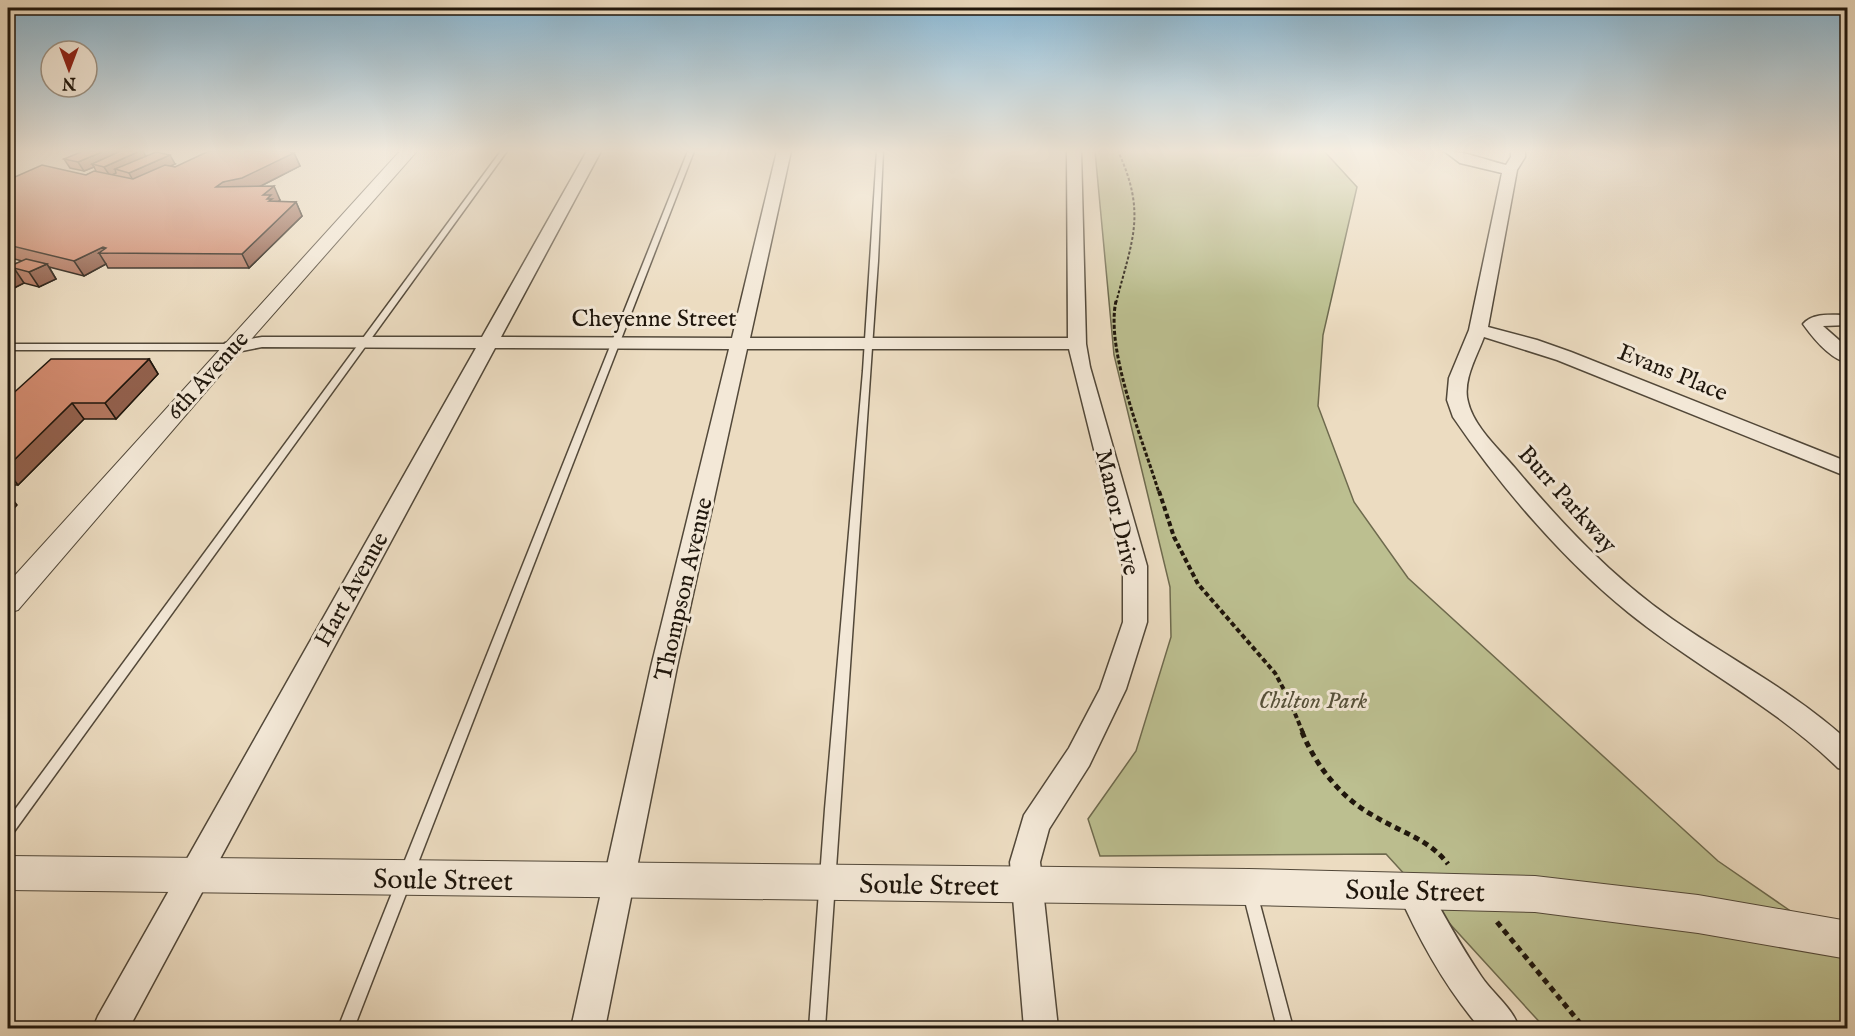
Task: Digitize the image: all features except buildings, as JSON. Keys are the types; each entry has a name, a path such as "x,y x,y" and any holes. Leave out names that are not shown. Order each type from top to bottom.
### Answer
{"street":[{"name":"6th Avenue","path":"8,602 365,199"},
{"name":"Hart Avenue","path":"110,1029 567,199"},
{"name":"Thompson Avenue","path":"588,1029 664,667 773,199"},
{"name":"Manor Drive","path":"1041,1029 1025,862 1035,825 1079,757 1113,689 1135,622 1135,566 1118,494 1081,367 1077,344 1075,199"},
{"name":"Burr Parkway","path":"1506,199 1478,330 1459,378 1457,400 1463,417 1536,510 1590,566 1640,608 1830,740 1848,759"},
{"path":"1848,320 1817,321 1812,324 1820,335 1848,358"},
{"name":"Evans Place","path":"1478,330 1564,356 1848,470"},
{"name":"Cheyenne Street","path":"232,347 262,342 1077,344"},
{"name":"Soule Street","path":"8,873 1470,891 1535,894 1698,914 1848,940"},
{"path":"1413,890 1450,960 1473,994 1502,1029"}],"lane":[{"path":"8,829 469,199"},
{"path":"346,1029 672,199"},
{"path":"818,1029 826,883 877,199"},
{"path":"8,347 232,347"},
{"path":"1248,887 1285,1029"}],"path":[{"path":"1136,199 1137,214 1133,242 1115,310 1117,353 1168,523 1183,560 1208,599 1254,646 1276,674 1291,701 1311,752 1326,774 1354,802 1372,815 1440,851 1470,891 1584,1029"}],"green space":[{"name":"Chilton Park","path":"1100,199 1354,199 1323,335 1318,406 1354,502 1408,578 1718,861 1847,950 1847,1028 1545,1028 1386,854 1100,856 1088,819 1136,751 1171,637 1170,587 1114,355"}]}
